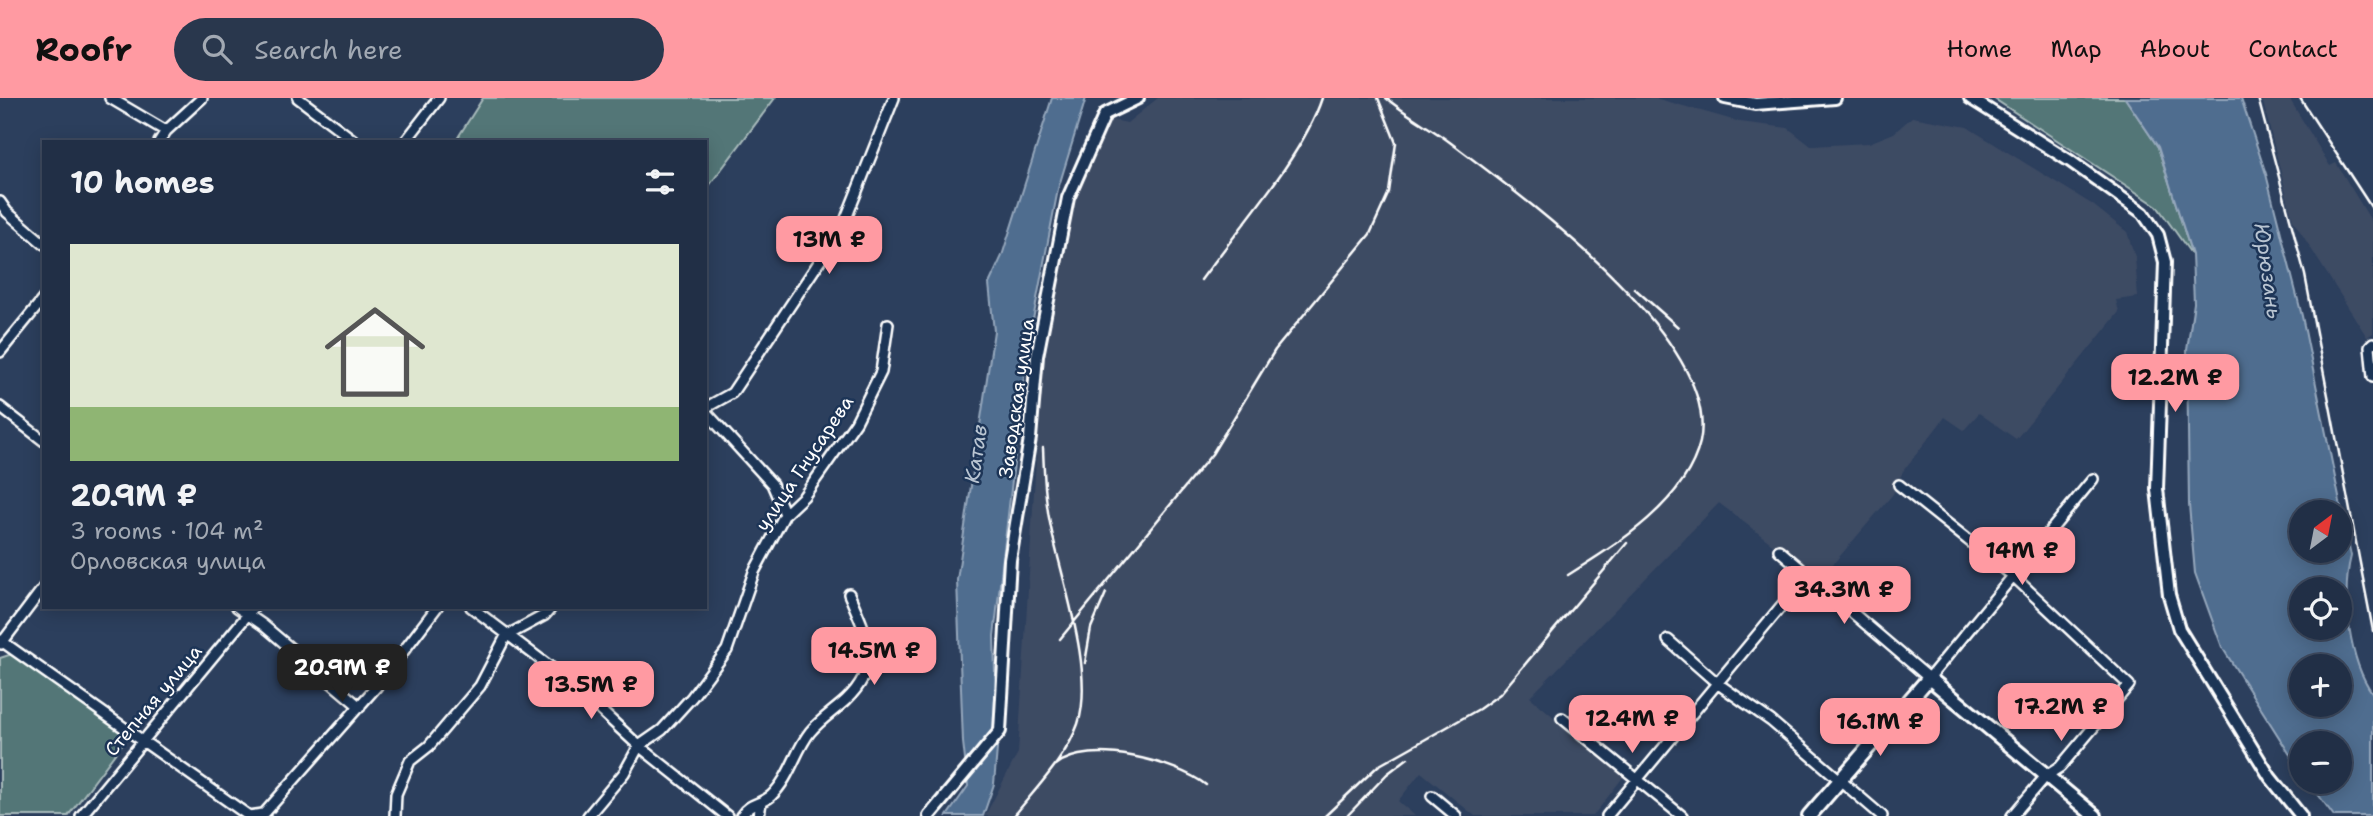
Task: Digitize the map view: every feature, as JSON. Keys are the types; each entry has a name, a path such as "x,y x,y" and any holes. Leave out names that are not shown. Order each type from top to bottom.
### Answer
{"main road":[{"path":"1809,816 1929,678 2095,816"}],"street":[{"path":"110,98 166,131"},
{"path":"160,140 166,131 202,98"},
{"path":"298,98 353,140"},
{"path":"407,140 439,98"},
{"path":"707,408 732,393 826,254 849,213 894,98"},
{"name":"Заводская улица","path":"929,816 1000,731 1010,560 1030,438 1037,356 1068,198 1105,114 1138,98"},
{"path":"1725,98 1755,104 1835,98"},
{"path":"1970,98 2118,193 2143,213 2158,235 2165,262 2157,489 2169,595 2179,629 2270,777 2301,816"},
{"path":"0,202 7,212 42,242"},
{"path":"0,352 42,300"},
{"name":"улица Гнусарева","path":"588,816 624,773 639,746 662,730 727,650 754,572 785,514 804,496 856,422 881,372 888,324"},
{"path":"2373,343 2370,346 2369,365 2373,377"},
{"path":"0,407 42,439"},
{"path":"707,411 772,484 785,514"},
{"path":"1779,550 1929,678 2093,480"},
{"path":"1899,485 2012,575 2129,685 2060,767 2046,776 2012,816"},
{"path":"1607,816 1807,575"},
{"path":"42,590 1,642 249,816 263,815 360,707 435,609"},
{"path":"741,816 747,806 772,795 796,762 808,734 847,700 870,662 869,641 849,594"},
{"path":"239,609 263,625 360,707"},
{"name":"Степная улица","path":"81,816 252,609"},
{"path":"473,609 569,681 639,746 727,816"},
{"path":"395,816 397,794 410,761 429,746 480,686 506,636 545,615 550,609"},
{"path":"1668,639 1717,683 1771,721 1882,816"},
{"path":"1562,718 1682,816"},
{"path":"1432,796 1456,816"},
{"path":"759,816 761,802"}],"shaded area":[{"path":"1158,98 1655,98 1740,122 1788,128 1811,146 1869,143 1894,133 1912,117 1967,127 2093,205 2127,232 2135,257 2138,297 2116,300 2119,312 2016,439 1979,413 1964,430 1945,417 1903,471 1893,494 1822,577 1797,563 1719,503 1530,697 1624,776 1593,816 1475,816 1421,772 1398,801 1415,816 985,816 1018,753 1042,362 1078,185 1106,124 1113,120 1127,123"},
{"path":"2262,98 2289,98 2330,166 2336,163 2373,224 2373,333 2367,337 2293,220"}],"green space":[{"path":"483,98 775,98 707,188 707,140 456,140"},
{"path":"1993,98 2125,98 2158,147 2192,255 2157,206"},
{"path":"15,653 122,731 123,743 68,816 0,816 0,658"}],"water":[{"name":"Катав","path":"1052,98 1086,98 1058,189 1027,351 994,636 997,749 994,784 983,816 947,816 968,786 963,742 957,580 994,331 989,284 1002,256"},
{"name":"Юрюзань","path":"2125,98 2241,98 2266,174 2302,316 2340,500 2289,500 2289,564 2350,564 2348,577 2289,577 2289,640 2352,640 2358,664 2373,694 2373,816 2334,816 2318,794 2352,794 2352,731 2289,731 2289,753 2222,647 2195,573 2189,505 2187,350 2194,303 2192,255 2158,147"}],"railway":[{"path":"1201,280 1285,168 1313,120 1322,98"},
{"path":"1060,639 1212,454 1275,350 1370,234 1389,192 1396,143 1378,98"},
{"path":"1386,98 1523,198 1611,275 1650,317 1680,360 1699,402 1700,442 1692,464 1680,484 1647,520 1568,575"},
{"path":"2258,98 2305,275 2373,631"},
{"path":"2300,98 2373,210"},
{"path":"1634,288 1678,327"},
{"path":"1014,816 1066,749 1078,724 1082,703 1080,653 1049,518 1043,448"},
{"path":"1325,816 1378,766 1479,709 1500,694 1627,543"},
{"path":"1085,663 1091,628 1106,593"},
{"path":"1056,765 1071,757 1110,753 1154,761 1193,776 1206,785"},
{"path":"1347,816 1387,774 1408,758"}]}
